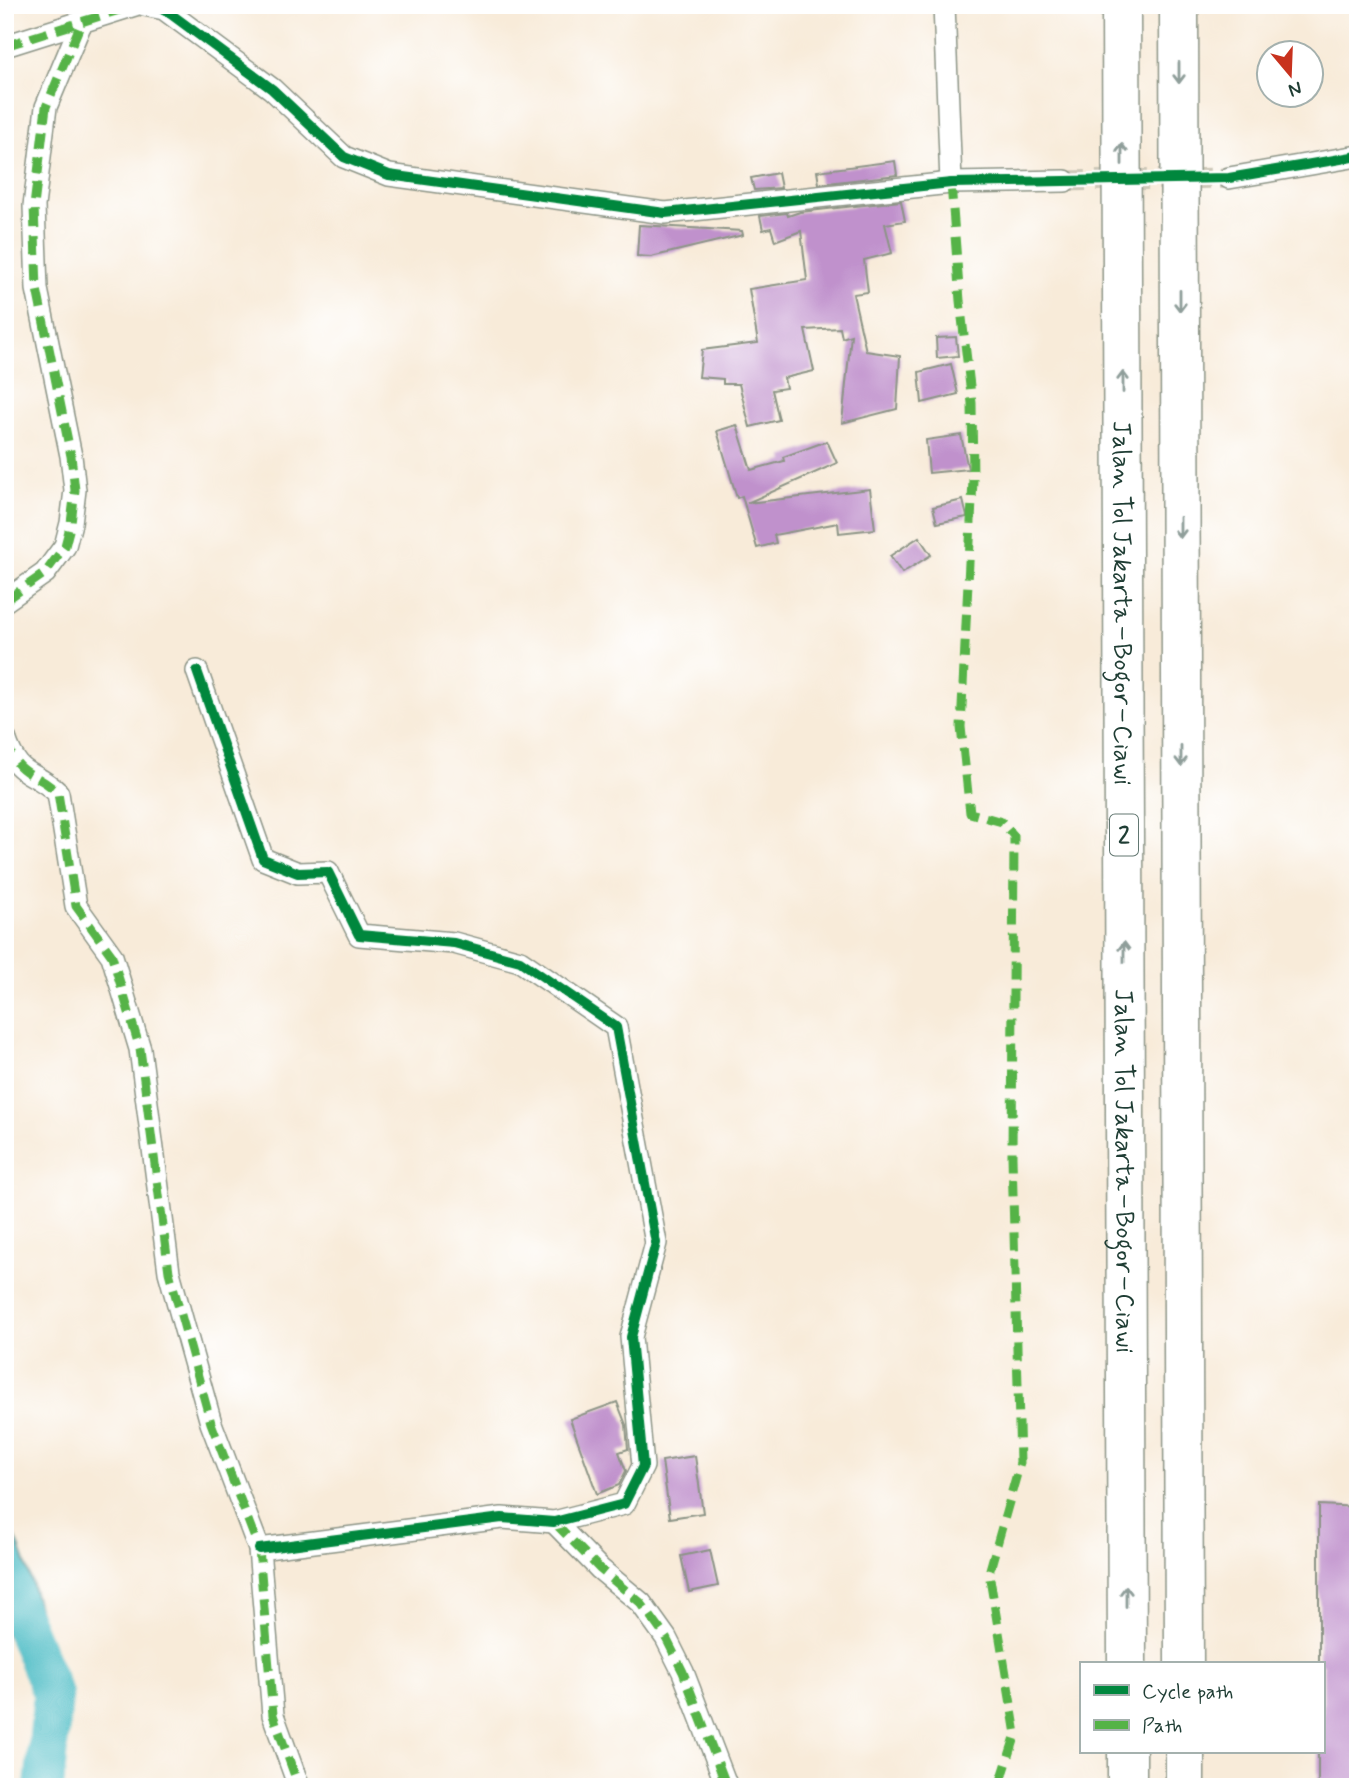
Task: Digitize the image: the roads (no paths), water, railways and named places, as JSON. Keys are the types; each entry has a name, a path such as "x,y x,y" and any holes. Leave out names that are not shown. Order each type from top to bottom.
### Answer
{"highway":[{"name":"Jalan Tol Jakarta–Bogor–Ciawi","path":"1121,5 1126,1662"},
{"path":"1179,5 1184,1662"},
{"path":"1127,1754 1127,1787"},
{"path":"1185,1754 1185,1787"}],"street":[{"path":"5,46 135,5"},
{"path":"144,5 163,9 272,89 344,157 389,175 664,213 951,183 1065,181"},
{"path":"944,5 951,183"},
{"path":"5,601 45,573 65,546 71,523 74,478 37,289 34,206 46,107 82,21"},
{"path":"1229,178 1358,156"},
{"path":"197,671 263,859 298,873 328,872 359,935 454,943 520,961 616,1027 656,1243 631,1337 643,1465 624,1504 554,1522 502,1518 259,1549"},
{"path":"5,738 13,761 24,772 58,793 76,906 112,956 141,1049 169,1272 211,1423 259,1549 273,1715 299,1787"},
{"path":"554,1522 600,1569 641,1604 666,1638 683,1672 727,1787"}],"water":[{"path":"5,1519 21,1552 36,1598 48,1666 48,1683 41,1684 5,1632"}],"waterway":[{"path":"5,1579 53,1695 44,1787"}],"tunnel":[{"path":"1065,181 1229,178"}]}
